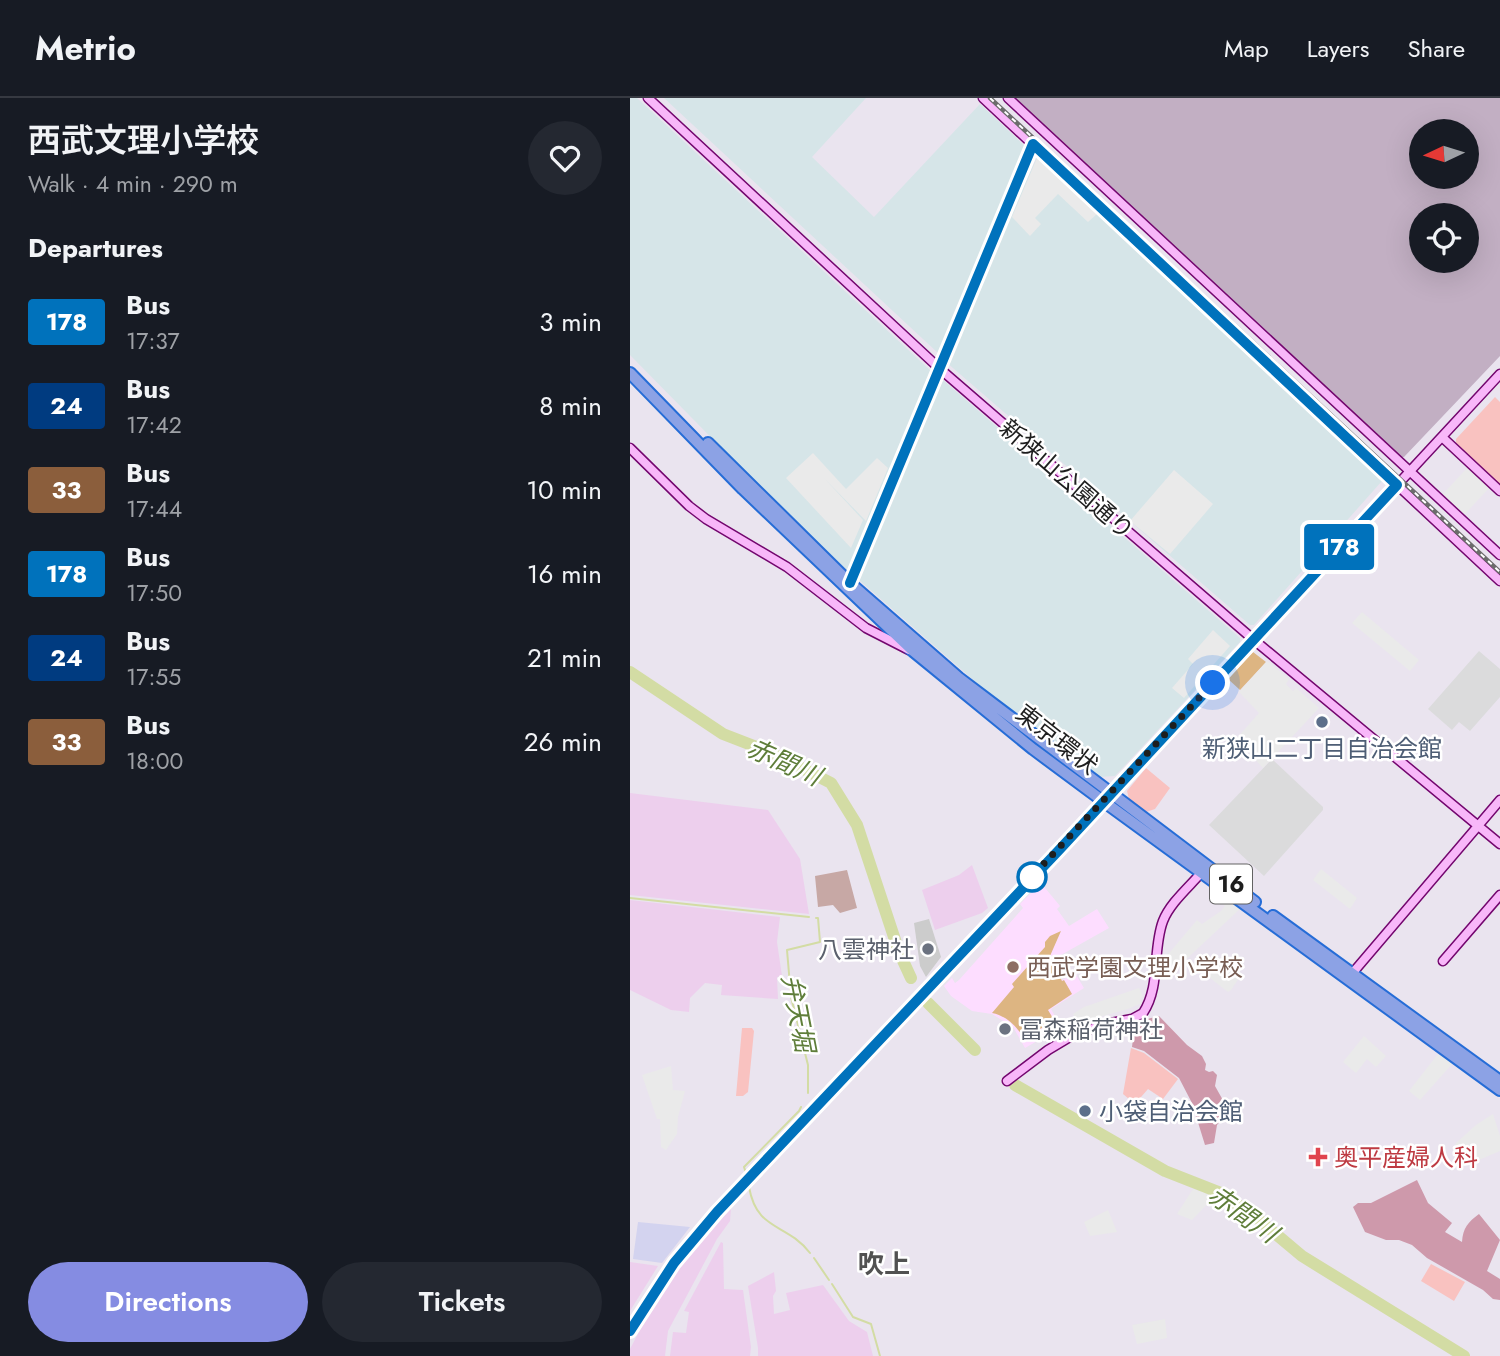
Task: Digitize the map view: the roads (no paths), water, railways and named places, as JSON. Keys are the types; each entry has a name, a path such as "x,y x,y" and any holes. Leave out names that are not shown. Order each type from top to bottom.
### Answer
{"highway":[{"name":"東京環状","path":"630,363 916,648"},
{"name":"東京環状","path":"630,373 744,489 916,648 959,678 1201,873 1500,1081"},
{"name":"東京環状","path":"1107,797 1500,1090"}],"street":[{"name":"新狭山公園通り","path":"648,98 939,368 1254,640 1500,844"},
{"path":"983,98 1500,581"},
{"path":"1008,98 1500,555"},
{"path":"850,583 1033,144"},
{"path":"630,1331 674,1263 717,1212 1500,374"},
{"path":"1442,437 1500,491"},
{"path":"630,448 689,506 706,519 787,567 866,628 900,647 916,648"},
{"path":"1349,976 1500,800"},
{"path":"1007,1081 1073,1035 1105,1024 1132,1019 1143,1013 1153,987 1162,924 1167,914 1201,873"},
{"path":"1443,961 1500,895"}],"waterway":[{"name":"赤間川","path":"630,672 723,734 772,753 831,783 857,825 899,952 911,978"},
{"path":"630,898 809,917"},
{"name":"弁天堀","path":"808,1093 808,1065 791,997 787,950 820,942 816,918"},
{"name":"赤間川","path":"928,1003 975,1050"},
{"name":"赤間川","path":"1015,1085 1165,1171 1221,1193 1258,1219 1302,1256 1464,1356"},
{"name":"弁天堀","path":"746,1173 744,1167 801,1107"},
{"name":"弁天堀","path":"749,1187 753,1201 765,1219 801,1243 810,1253"},
{"name":"弁天堀","path":"814,1258 829,1280"},
{"name":"弁天堀","path":"832,1284 853,1317 871,1324 880,1356"}],"railway":[{"path":"990,98 1500,572"}],"place":[{"name":"新狭山二丁目自治会館","path":"1322,722"},
{"name":"八雲神社","path":"928,949"},
{"name":"西武学園文理小学校","path":"1013,967"},
{"name":"冨森稲荷神社","path":"1005,1029"},
{"name":"小袋自治会館","path":"1085,1111"},
{"name":"奥平産婦人科","path":"1318,1157"}],"district":[{"name":"吹上","path":"884,1264"}]}
